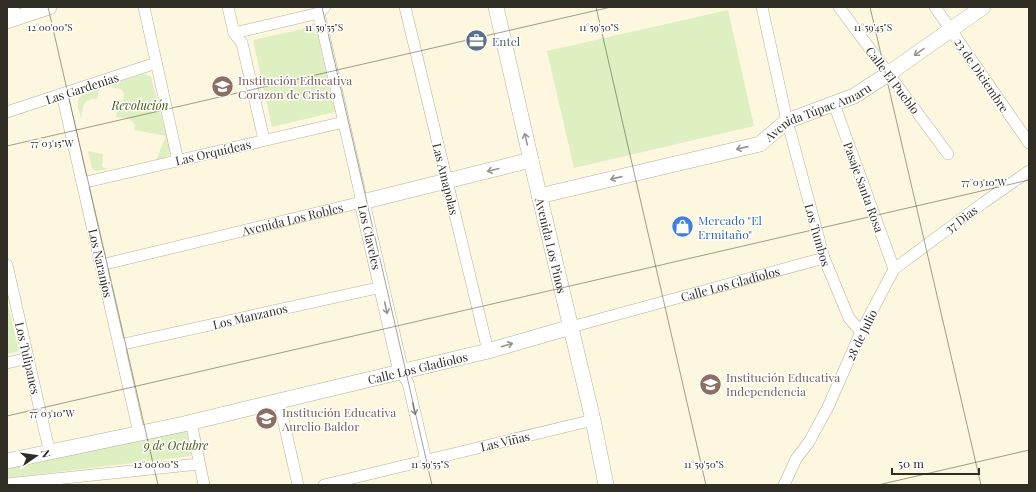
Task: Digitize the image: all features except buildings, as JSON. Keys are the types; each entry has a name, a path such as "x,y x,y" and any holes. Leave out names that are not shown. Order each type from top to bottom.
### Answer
{"main road":[{"path":"7,8 11,7"}],"street":[{"path":"7,21 49,7"},
{"path":"144,7 178,161"},
{"path":"228,7 234,34 242,43 264,140"},
{"name":"Las Amapolas","path":"404,7 488,351"},
{"name":"Avenida Los Pinos","path":"496,7 539,196 593,420 606,485"},
{"name":"Los Tumbos","path":"762,7 788,126 824,258 849,318 861,332"},
{"name":"Calle El Pueblo","path":"839,7 948,154"},
{"name":"23 de Diciembre","path":"935,7 1029,143"},
{"name":"Avenida Túpac Amaru","path":"539,196 760,144 788,126 854,96 983,7"},
{"path":"234,34 322,10"},
{"name":"Los Claveles","path":"322,10 344,122 401,372 408,383 426,460"},
{"name":"Las Gardenias","path":"7,112 156,64"},
{"name":"Los Naranjos","path":"62,94 139,433"},
{"name":"Pasaje Santa Rosa","path":"834,104 894,269"},
{"name":"Las Orquídeas","path":"82,183 344,122"},
{"name":"Avenida Los Robles","path":"101,265 531,160"},
{"name":"37 Dias","path":"894,269 1029,171"},
{"name":"Calle Los Gladiolos","path":"7,461 280,402 488,351 570,327 824,258"},
{"name":"Los Tulipanes","path":"7,265 10,292 28,358 50,452"},
{"name":"28 de Julio","path":"784,485 796,459 809,442 828,407 861,332 894,269"},
{"name":"Los Manzanos","path":"119,345 382,287"},
{"path":"7,363 28,358"},
{"path":"280,402 298,485"},
{"name":"Las Viñas","path":"324,485 593,420"},
{"path":"190,422 204,485"},
{"path":"7,484 29,483 199,464"}],"green space":[{"path":"728,10 754,126 574,168 547,51"},
{"path":"316,26 335,112 272,127 253,40"},
{"name":"Revolución","path":"143,74 151,77 170,149 169,155 156,160 166,136 134,130 135,125 130,119 116,117 118,100 123,101 124,93 121,89 106,86"},
{"path":"99,89 97,99 88,100 84,104 81,119 78,105 79,98"},
{"path":"88,151 103,154 102,167 109,169 96,171 92,168"},
{"path":"7,301 19,351 7,354"},
{"name":"9 de Octubre","path":"186,430 191,456 7,478 7,466"}],"place":[{"name":"Entel","path":"477,41"},
{"name":"Institución Educativa Corazon de Cristo","path":"223,87"},
{"name":"Mercado \"El Ermitaño\"","path":"682,227"},
{"name":"Institución Educativa Independencia","path":"711,384"},
{"name":"Institución Educativa Aurelio Baldor","path":"267,419"}]}
